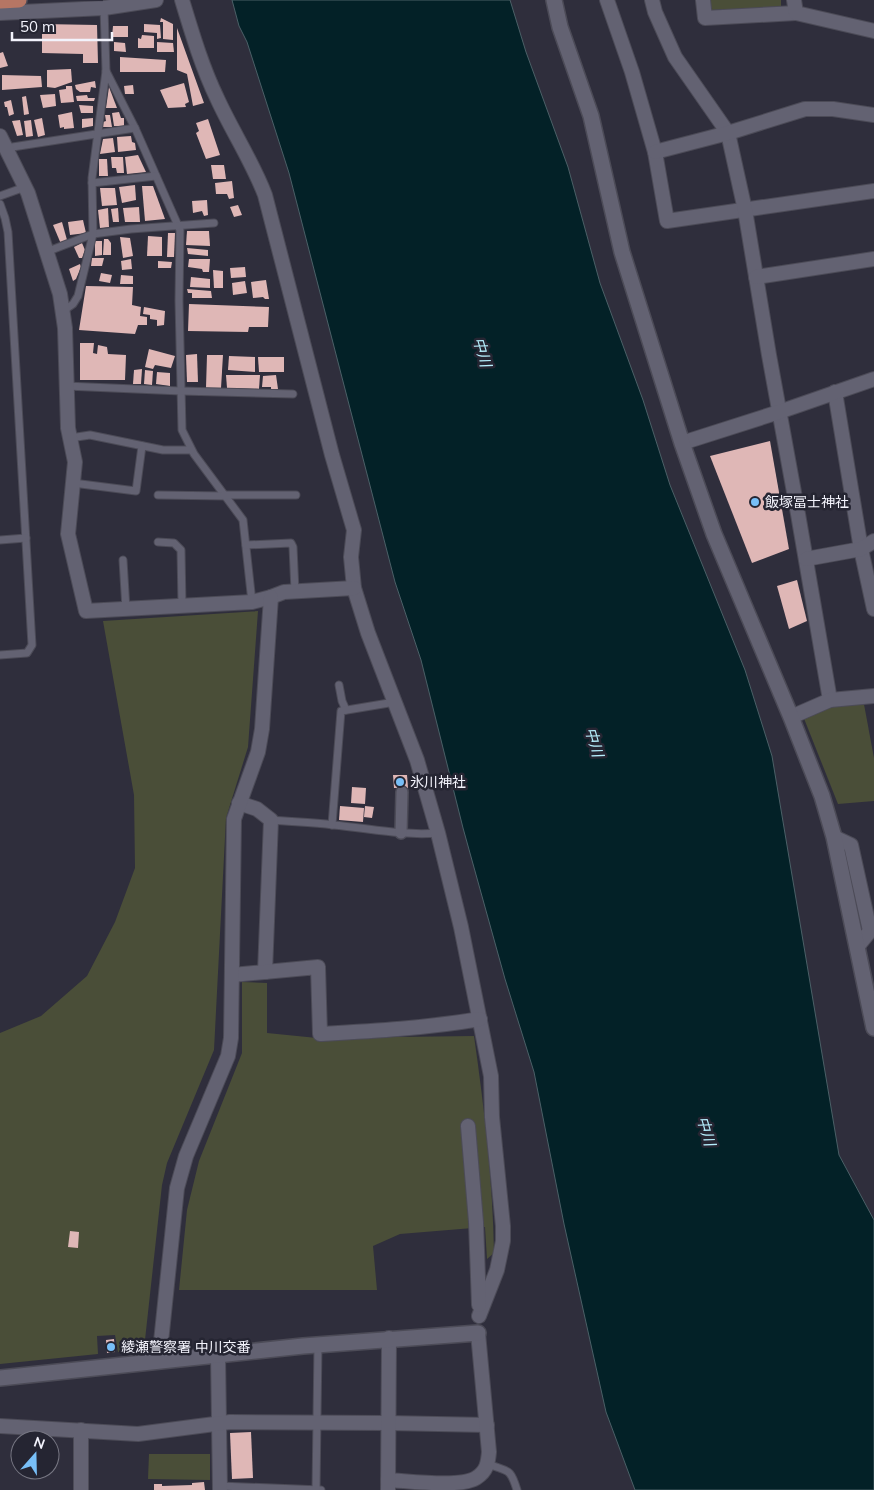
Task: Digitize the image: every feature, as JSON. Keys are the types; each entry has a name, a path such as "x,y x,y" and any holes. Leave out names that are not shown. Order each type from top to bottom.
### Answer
{"main road":[{"path":"0,1 19,0"}],"street":[{"path":"0,13 104,8 156,0"},
{"path":"182,0 209,80 233,131 257,174 265,195 332,454 354,530 351,557 354,588 368,633 417,760 438,833 461,927 491,1076 492,1117 503,1226 502,1251 479,1325"},
{"path":"554,0 560,27 591,116 622,252 682,443 714,534 792,717 822,796 834,838 874,1028"},
{"path":"607,0 632,72 654,152 667,221 874,191"},
{"path":"652,0 655,12 675,57 728,133 745,210 830,700"},
{"path":"703,0 705,18 795,7 874,31"},
{"path":"654,152 728,133 806,109 833,108 874,115"},
{"path":"3,142 25,187 64,311 66,386 70,438 75,462 68,534 86,611 252,602 284,592 354,588"},
{"path":"756,277 874,259"},
{"path":"682,443 874,379"},
{"path":"835,392 861,549 874,609"},
{"path":"806,559 861,549 874,541"},
{"path":"159,1361 177,1188 186,1156 228,1056 231,1038 234,819 258,752 262,729 271,597"},
{"path":"792,717 830,700 874,696"},
{"path":"401,833 402,792"},
{"path":"239,803 257,810 271,820 266,972"},
{"path":"834,838 851,845 868,888 870,931 857,947"},
{"path":"232,975 318,967 320,1034 453,1024 480,1019"},
{"path":"389,1338 388,1485 461,1487 484,1472 488,1464 489,1452 479,1325 480,1286 468,1126"},
{"path":"0,1378 218,1354 389,1338 479,1325"},
{"path":"218,1354 220,1488"},
{"path":"0,1426 138,1434 218,1423 317,1422 487,1425"},
{"path":"80,1430 81,1490"}],"lane":[{"path":"64,311 73,304 78,296 93,234 92,183 106,71 104,8"},
{"path":"106,71 135,128 180,230 179,308 182,430 191,450 244,520 252,602"},
{"path":"3,142 135,128"},
{"path":"92,183 156,176"},
{"path":"0,196 25,187"},
{"path":"0,204 8,232 32,645 27,653 0,655"},
{"path":"46,252 93,234 214,223"},
{"path":"66,386 294,394"},
{"path":"70,438 90,435 163,450 191,450"},
{"path":"73,483 136,491 142,446"},
{"path":"158,495 296,495"},
{"path":"0,540 26,538"},
{"path":"158,542 174,543 181,550 182,605"},
{"path":"246,545 291,542 293,547 295,591"},
{"path":"123,560 126,608"},
{"path":"339,685 346,710"},
{"path":"332,824 341,710 395,702"},
{"path":"271,820 332,824 401,833 438,833"},
{"path":"316,1490 318,1344"},
{"path":"488,1464 506,1469 513,1478 517,1490"},
{"path":"220,1488 321,1490"}],"shaded area":[{"path":"710,0 781,0 781,7 711,10"},
{"path":"258,611 248,747 226,818 214,1050 167,1163 162,1185 144,1349 118,1352 115,1335 97,1336 98,1354 0,1364 0,1033 41,1016 87,976 115,922 135,868 134,795 103,621"},
{"path":"863,699 874,758 874,801 838,804 803,716 830,703"},
{"path":"242,982 267,983 267,1033 317,1038 474,1036 487,1144 494,1253 487,1259 485,1227 400,1234 373,1246 377,1290 179,1290 187,1210 199,1161 242,1053"},
{"path":"149,1454 210,1454 210,1480 148,1479"}],"water":[{"name":"中川","path":"232,0 510,0 526,52 568,167 600,283 643,400 670,485 745,670 772,756 839,1155 874,1220 874,1490 635,1490 606,1412 564,1224 534,1072 505,979 463,828 421,660 395,582 289,173"}],"building":[{"path":"161,18 173,24 173,40 163,39 163,22 160,22"},
{"path":"42,24 97,25 98,63 83,63 83,54 42,53"},
{"path":"144,24 160,25 161,38 157,39 157,33 144,32"},
{"path":"113,26 128,26 128,37 112,37"},
{"path":"177,28 204,103 193,106 187,74 177,70"},
{"path":"142,35 154,36 154,48 138,48 138,38 141,39"},
{"path":"114,42 125,43 126,52 114,51"},
{"path":"157,42 173,43 174,52 157,52"},
{"path":"3,52 8,66 0,68 0,53"},
{"path":"120,57 166,60 165,72 120,72"},
{"path":"71,69 72,82 55,88 47,87 47,70"},
{"path":"2,75 41,76 42,87 2,90"},
{"path":"95,81 96,88 91,87 90,92 80,92 76,89 75,85"},
{"path":"184,83 189,102 185,104 186,107 168,108 160,90"},
{"path":"133,85 134,94 125,94 124,86"},
{"path":"66,86 72,86 74,102 61,103 59,90 66,89"},
{"path":"109,87 117,108 106,108"},
{"path":"55,94 56,106 43,108 40,95"},
{"path":"87,95 88,98 95,98 94,101 77,101 76,96"},
{"path":"26,96 29,114 24,115 22,97"},
{"path":"11,100 14,114 9,116 4,102"},
{"path":"79,105 93,106 93,113 81,113"},
{"path":"72,112 74,128 60,128 58,115"},
{"path":"119,112 121,118 124,118 124,126 114,126 112,113"},
{"path":"105,115 110,115 112,127 103,127 103,122 106,121"},
{"path":"42,118 45,135 38,137 34,120"},
{"path":"93,118 93,126 82,128 82,119"},
{"path":"208,119 220,155 206,159 196,133 199,131 196,123"},
{"path":"20,120 23,135 17,136 12,121"},
{"path":"31,120 33,136 26,137 24,121"},
{"path":"131,136 136,150 118,152 117,137"},
{"path":"113,138 115,152 100,154 103,139"},
{"path":"138,155 146,172 127,174 125,157"},
{"path":"111,157 123,157 124,173 117,173 116,168 112,168"},
{"path":"99,159 107,159 108,176 99,176"},
{"path":"211,165 224,165 226,179 213,179"},
{"path":"232,181 234,198 229,199 227,194 216,194 215,183"},
{"path":"135,185 136,200 122,203 119,187"},
{"path":"142,186 153,186 165,219 145,221"},
{"path":"100,188 115,188 117,205 102,206"},
{"path":"207,200 208,215 204,216 202,211 193,213 192,201"},
{"path":"238,205 242,215 234,217 230,207"},
{"path":"139,207 140,222 125,222 123,208"},
{"path":"108,208 109,227 100,228 98,210"},
{"path":"118,208 119,222 113,222 111,209"},
{"path":"83,220 86,233 70,235 68,222"},
{"path":"62,222 67,240 61,244 53,225"},
{"path":"187,231 209,231 210,246 186,245"},
{"path":"168,233 175,233 174,257 167,257"},
{"path":"148,236 162,237 162,256 147,256"},
{"path":"120,237 130,238 133,256 123,258"},
{"path":"104,239 108,239 111,243 111,255 103,255"},
{"path":"95,241 102,241 102,255 95,256"},
{"path":"82,243 85,250 82,258 79,258 74,247"},
{"path":"187,248 208,250 208,256 188,254"},
{"path":"92,258 104,258 102,266 91,266"},
{"path":"131,259 132,269 122,270 121,261"},
{"path":"189,259 210,259 209,272 188,267"},
{"path":"158,261 172,262 171,268 158,268"},
{"path":"80,264 81,267 76,279 73,281 69,269"},
{"path":"245,267 246,277 231,278 230,268"},
{"path":"213,270 223,271 223,288 214,288"},
{"path":"101,273 112,275 110,283 99,281"},
{"path":"121,275 133,276 133,284 120,284"},
{"path":"191,277 210,279 210,288 190,287"},
{"path":"266,280 269,299 263,297 253,298 251,282"},
{"path":"245,281 247,293 233,295 232,283"},
{"path":"86,286 133,287 132,305 141,307 140,316 147,317 147,325 138,325 135,334 79,330"},
{"path":"187,289 211,291 212,298 192,298 192,293 188,293"},
{"path":"189,304 269,307 268,327 249,327 248,332 188,331"},
{"path":"144,307 165,311 164,325 157,326 157,320 150,319 150,315 143,314"},
{"path":"80,343 94,343 93,353 97,354 98,345 107,347 108,354 126,355 125,380 80,380"},
{"path":"149,349 175,356 171,368 155,365 153,369 145,367"},
{"path":"197,354 198,382 187,382 186,355"},
{"path":"207,355 223,355 221,388 206,388"},
{"path":"229,356 255,357 255,372 228,370"},
{"path":"258,357 284,357 284,372 259,372"},
{"path":"142,369 141,384 133,384 134,370"},
{"path":"145,370 153,371 152,385 144,384"},
{"path":"157,372 170,373 170,386 156,384"},
{"path":"226,375 260,375 259,389 227,388"},
{"path":"276,375 278,389 271,390 271,387 262,387 263,376"},
{"name":"飯塚冨士神社","path":"770,441 789,549 752,563 710,456"},
{"path":"797,580 807,621 789,629 777,586"},
{"path":"393,775 407,775 408,788 394,788"},
{"path":"352,787 366,788 365,804 351,803"},
{"path":"340,806 364,808 363,822 339,820"},
{"path":"365,806 374,807 372,818 364,817"},
{"path":"70,1231 79,1232 78,1248 68,1247"},
{"path":"114,1339 115,1352 107,1353 106,1340"},
{"path":"251,1432 253,1478 232,1479 230,1433"},
{"path":"204,1482 205,1490 154,1490 154,1484 162,1484 162,1486 192,1485 192,1483"}],"place":[{"name":"飯塚冨士神社","path":"755,502"},
{"name":"氷川神社","path":"400,782"},
{"name":"綾瀬警察署 中川交番","path":"111,1347"}]}
